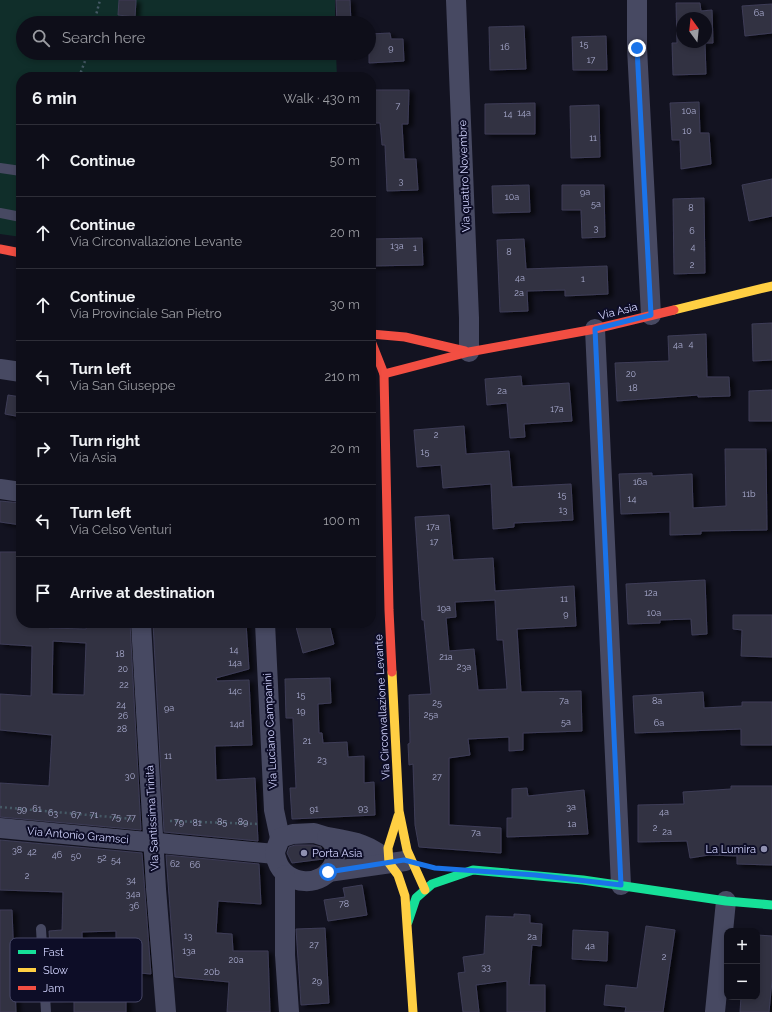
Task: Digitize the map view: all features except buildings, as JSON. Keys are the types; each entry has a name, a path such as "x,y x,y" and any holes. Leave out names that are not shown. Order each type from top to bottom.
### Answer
{"main road":[{"path":"0,249 16,252"},
{"name":"Via Asia","path":"377,376 469,352 595,329 772,286"},
{"name":"Via Asia","path":"376,334 405,337 469,352"},
{"name":"Via Circonvallazione Levante","path":"377,376 389,610 396,820 406,850 406,867 403,886 408,922 413,1012"},
{"name":"Via Circonvallazione Levante","path":"396,820 388,848 406,867 419,873 425,890"},
{"path":"406,867 412,885 425,890"},
{"path":"447,868 473,870"},
{"name":"Via Circonvallazione Levante","path":"408,922 416,898 432,884 473,870 535,875 621,885 726,901 772,905"}],"street":[{"name":"Via quattro Novembre","path":"456,0 469,318 469,352"},
{"path":"636,0 637,48 651,315"},
{"path":"595,329 621,885"},
{"path":"0,369 16,371"},
{"path":"0,489 16,491"},
{"name":"Via Santissima Trinità","path":"141,628 153,842 166,1012"},
{"name":"Via Luciano Campanini","path":"265,628 277,846"},
{"path":"349,841 376,840 385,836 396,820"},
{"name":"Via Antonio Gramsci","path":"0,828 153,842 277,846 293,834 314,833 349,841"},
{"path":"327,837 334,844 335,853 334,862 328,872"},
{"path":"349,841 371,847 406,867"},
{"path":"277,846 279,867 285,875 294,880 309,882 328,872 406,867"},
{"path":"285,875 285,955 289,1012"},
{"path":"715,1012 726,901"}],"lane":[{"path":"0,168 16,170"},
{"path":"0,213 16,216"},
{"path":"41,929 42,938"},
{"path":"45,1002 46,1012"}],"path":[{"path":"96,16 100,0"},
{"path":"81,72 85,60"}],"green space":[{"path":"0,0 335,0 335,16 16,16 16,60 336,60 337,72 16,72 16,236 0,234"}],"traffic: fast":[{"path":"408,922 416,898 432,884 473,870 583,880 726,901 772,905"}],"traffic: slow":[{"path":"674,310 772,286"},
{"path":"392,672 399,811 407,850 425,890"},
{"path":"398,816 388,848 389,863 398,875 405,896 413,1012"}],"traffic: jam":[{"path":"0,249 16,252"},
{"path":"384,374 469,352 595,329 674,310"},
{"path":"376,334 405,337 465,351"},
{"path":"376,354 384,374 389,610 392,672"}],"place":[{"name":"La Lumira","path":"764,849"},
{"name":"Porta Asia","path":"304,853"}],"route":[{"path":"328,872 366,868 404,860 435,868 535,875 621,885 595,329 651,315 637,48"}]}
